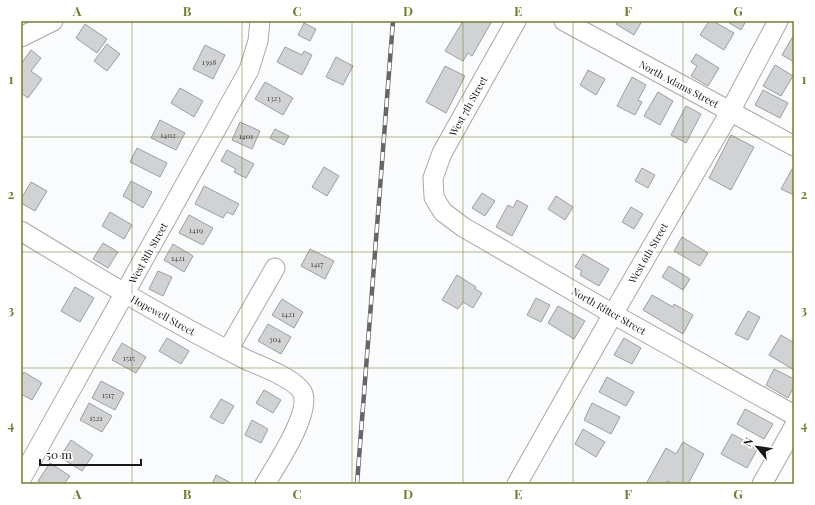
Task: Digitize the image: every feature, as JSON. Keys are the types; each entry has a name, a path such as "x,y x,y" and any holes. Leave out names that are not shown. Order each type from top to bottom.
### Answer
{"street":[{"path":"21,37 53,21"},
{"name":"West 8th Street","path":"21,479 249,70 258,41 260,21"},
{"name":"West 7th Street","path":"434,196 433,178 442,153 516,21"},
{"name":"North Adams Street","path":"564,21 794,146"},
{"name":"West 6th Street","path":"517,484 730,111 778,21"},
{"name":"North Ritter Street","path":"434,196 443,212 463,227 613,314 794,415"},
{"name":"Hopewell Street","path":"21,231 125,294 228,350 295,384 302,392 304,398 304,406 300,420 265,484"},
{"path":"228,350 276,268"},
{"path":"762,484 794,427"}],"building":[{"path":"463,21 492,21 472,56 468,53 463,61 445,51"},
{"path":"618,21 642,21 634,35 616,24"},
{"path":"709,21 713,21 734,33 724,50 700,35"},
{"path":"726,21 746,21 741,30"},
{"path":"304,23 316,29 310,41 298,35"},
{"path":"85,24 107,39 97,53 76,38"},
{"path":"794,36 794,62 782,55"},
{"path":"107,44 120,54 107,71 94,61"},
{"path":"205,45 225,55 213,79 193,69"},
{"path":"285,47 302,55 304,51 312,55 302,75 277,62"},
{"path":"31,50 41,58 31,71 42,79 28,98 21,93 21,64"},
{"path":"696,54 719,68 708,86 691,76 697,66 691,62"},
{"path":"336,57 353,66 343,85 326,77"},
{"path":"775,65 793,76 781,96 763,86"},
{"path":"445,66 465,76 446,113 426,102"},
{"path":"588,70 605,79 596,95 580,85"},
{"path":"632,77 646,85 638,100 642,102 635,115 617,106"},
{"path":"265,82 293,98 283,115 255,99"},
{"path":"180,88 203,101 194,117 171,103"},
{"path":"763,90 788,103 780,118 755,105"},
{"path":"658,92 673,101 660,125 644,116"},
{"path":"686,106 701,114 686,143 671,135"},
{"path":"160,120 185,133 176,150 151,138"},
{"path":"240,122 260,131 252,149 232,140"},
{"path":"275,129 289,136 284,145 270,138"},
{"path":"731,135 754,147 731,190 709,178"},
{"path":"137,148 167,163 160,177 130,162"},
{"path":"227,150 254,164 246,178 234,172 236,169 221,161"},
{"path":"324,167 339,176 327,196 312,187"},
{"path":"642,168 655,175 648,188 635,181"},
{"path":"792,169 794,170 794,195 781,189"},
{"path":"131,181 152,192 143,208 123,196"},
{"path":"31,182 47,191 35,211 21,203 21,199"},
{"path":"204,186 239,204 233,215 227,212 223,218 195,204"},
{"path":"482,193 495,201 485,216 472,208"},
{"path":"556,196 573,207 565,220 548,209"},
{"path":"517,200 528,206 512,236 496,227 508,205 513,208"},
{"path":"631,207 643,214 634,229 622,222"},
{"path":"110,212 132,225 124,239 102,226"},
{"path":"189,215 213,228 203,245 179,233"},
{"path":"682,237 708,253 700,266 674,251"},
{"path":"103,243 118,252 108,268 93,259"},
{"path":"173,244 193,256 184,272 164,260"},
{"path":"310,249 334,261 325,279 301,266"},
{"path":"583,254 609,269 599,286 580,275 582,271 575,267"},
{"path":"669,266 690,279 683,290 662,277"},
{"path":"158,271 172,277 163,296 149,289"},
{"path":"457,275 476,287 475,289 482,293 473,308 463,302 458,309 442,300"},
{"path":"75,287 94,298 80,322 61,311"},
{"path":"652,295 673,307 674,304 693,315 683,334 643,310"},
{"path":"536,298 550,305 541,322 527,315"},
{"path":"282,299 303,312 294,328 272,315"},
{"path":"558,306 585,321 574,339 548,323"},
{"path":"748,311 760,317 748,340 735,334"},
{"path":"268,324 291,337 281,354 258,341"},
{"path":"781,335 794,343 794,370 769,355"},
{"path":"167,338 189,351 181,364 159,351"},
{"path":"624,338 641,348 632,364 614,355"},
{"path":"122,343 146,357 136,373 112,360"},
{"path":"774,369 794,379 794,386 788,398 766,385"},
{"path":"24,372 42,383 32,400 21,394 21,376"},
{"path":"607,377 634,392 626,406 599,392"},
{"path":"101,381 124,393 115,410 92,398"},
{"path":"264,390 281,400 273,413 256,403"},
{"path":"221,399 234,406 223,424 210,417"},
{"path":"89,403 112,416 102,432 80,420"},
{"path":"592,403 620,417 611,434 584,420"},
{"path":"745,409 773,424 764,439 737,424"},
{"path":"252,420 268,429 261,443 245,435"},
{"path":"583,429 605,442 596,457 575,444"},
{"path":"732,434 758,448 747,468 721,454"},
{"path":"71,440 93,455 82,471 60,457"},
{"path":"683,442 704,454 688,484 673,484 667,481 666,484 646,484 666,448 676,454"},
{"path":"50,463 70,476 64,484 43,484 38,481"},
{"path":"216,475 233,484 212,484"}],"railway":[{"path":"357,484 393,21"}]}
